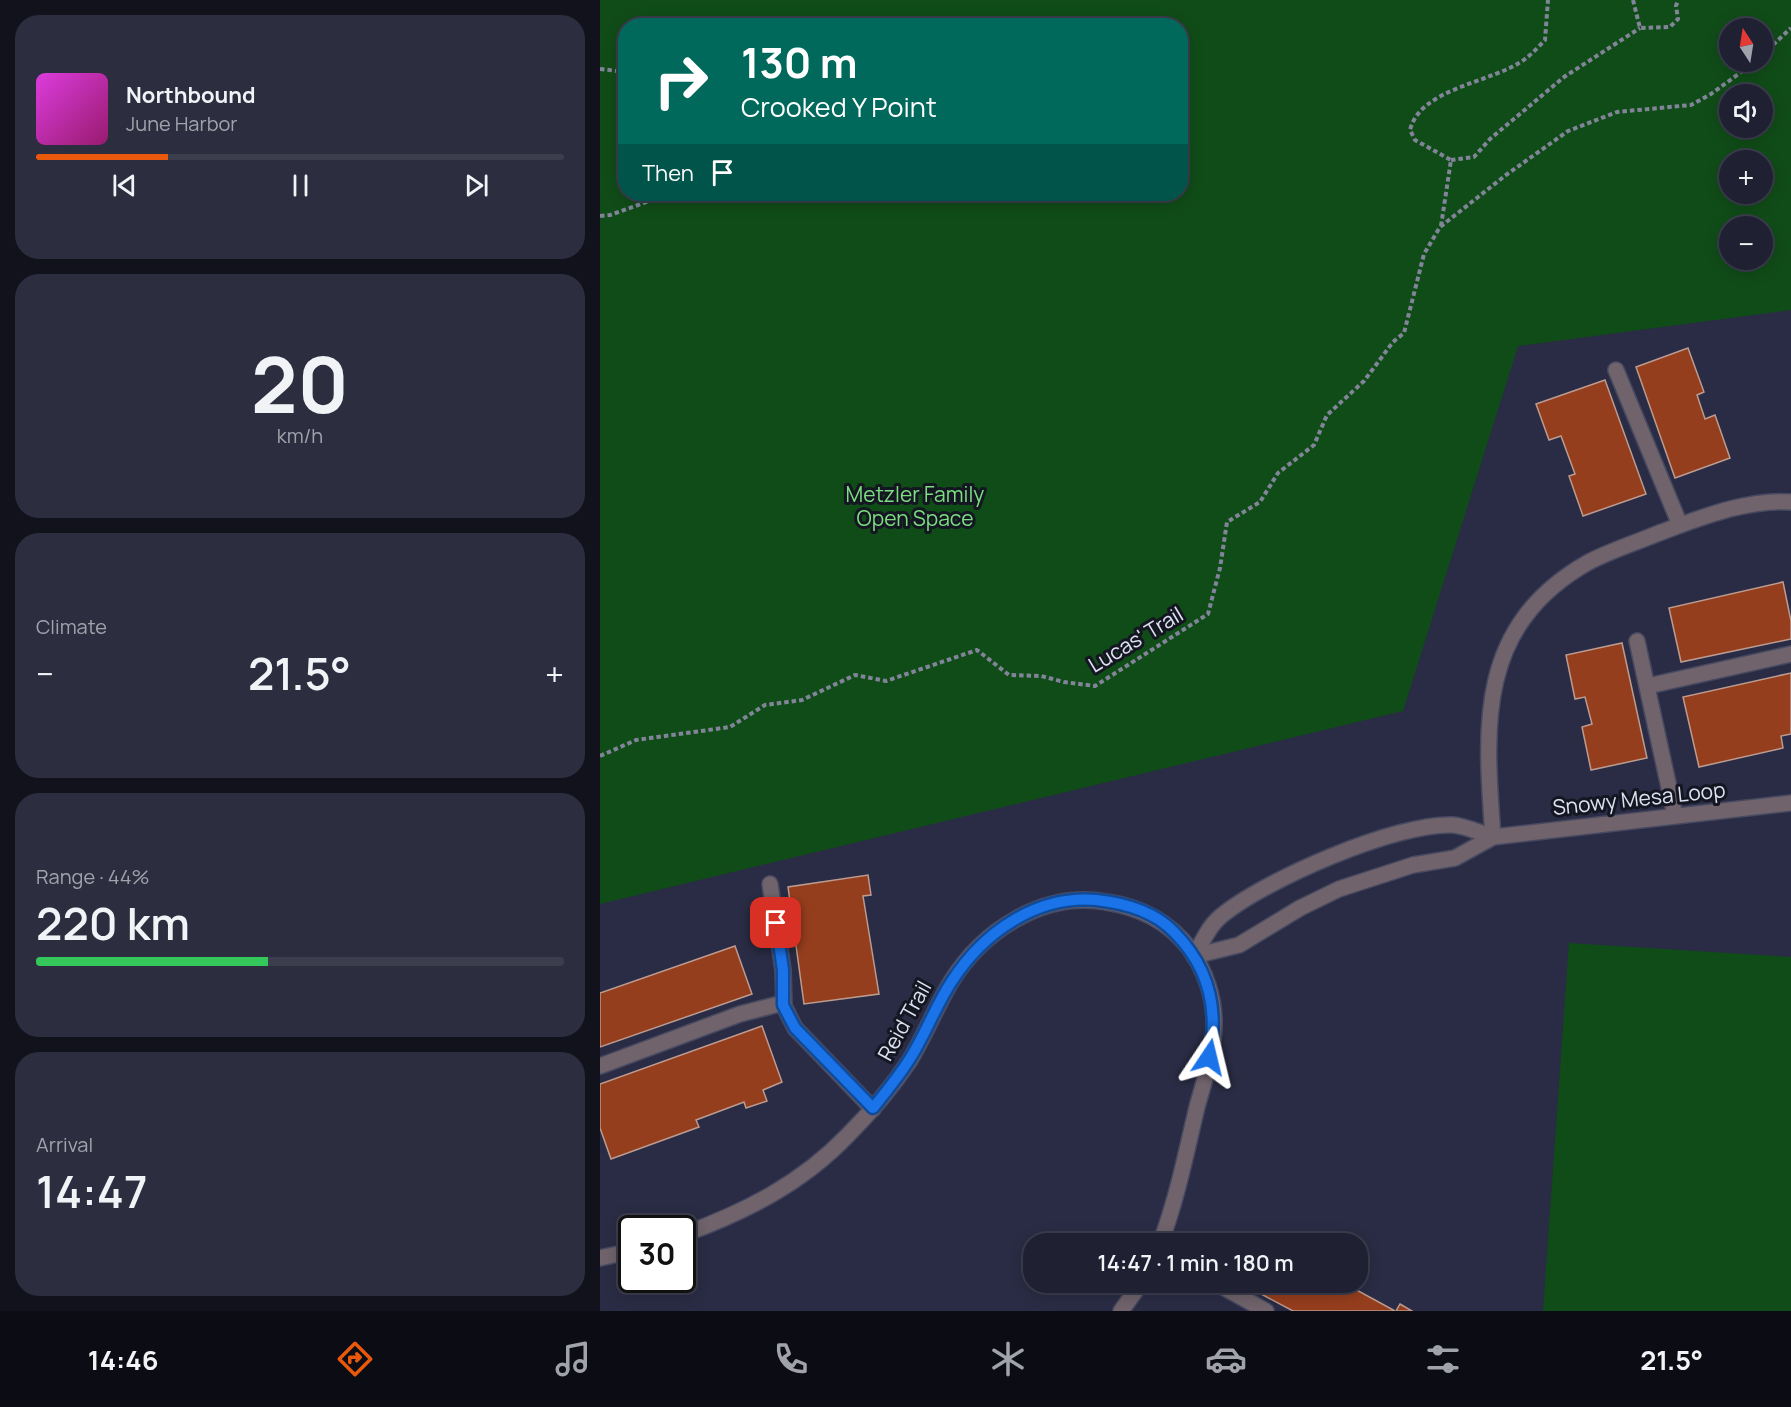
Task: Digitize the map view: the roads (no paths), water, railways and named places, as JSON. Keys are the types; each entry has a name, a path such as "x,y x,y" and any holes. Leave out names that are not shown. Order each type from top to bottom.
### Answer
{"street":[{"path":"1616,370 1680,525"},
{"path":"1492,837 1489,742 1491,696 1498,666 1516,629 1530,609 1549,591 1588,563 1680,525 1748,505 1791,502"},
{"path":"1637,641 1675,815"},
{"path":"1648,686 1791,654"},
{"name":"Snowy Mesa Loop","path":"1194,956 1239,945 1300,908 1339,889 1402,868 1455,858 1492,837 1791,803"},
{"name":"Snowy Mesa Loop","path":"1194,956 1220,917 1275,882 1339,853 1412,831 1450,825 1492,837"},
{"path":"770,884 783,970 783,1003 791,1024 873,1108"},
{"name":"Reid Trail","path":"696,1229 762,1202 814,1167 873,1108 910,1060 963,965 991,936 1029,912 1048,905 1084,899 1122,904 1157,919 1178,935 1194,956 1210,992 1213,1037 1174,1201 1164,1233"},
{"path":"600,1066 740,1014 783,1003"},
{"path":"600,1258 618,1254"},
{"path":"1121,1311 1134,1293"},
{"path":"1234,1293 1266,1311"}],"park label":[{"name":"Metzler Family Open Space","path":"915,507"}]}
